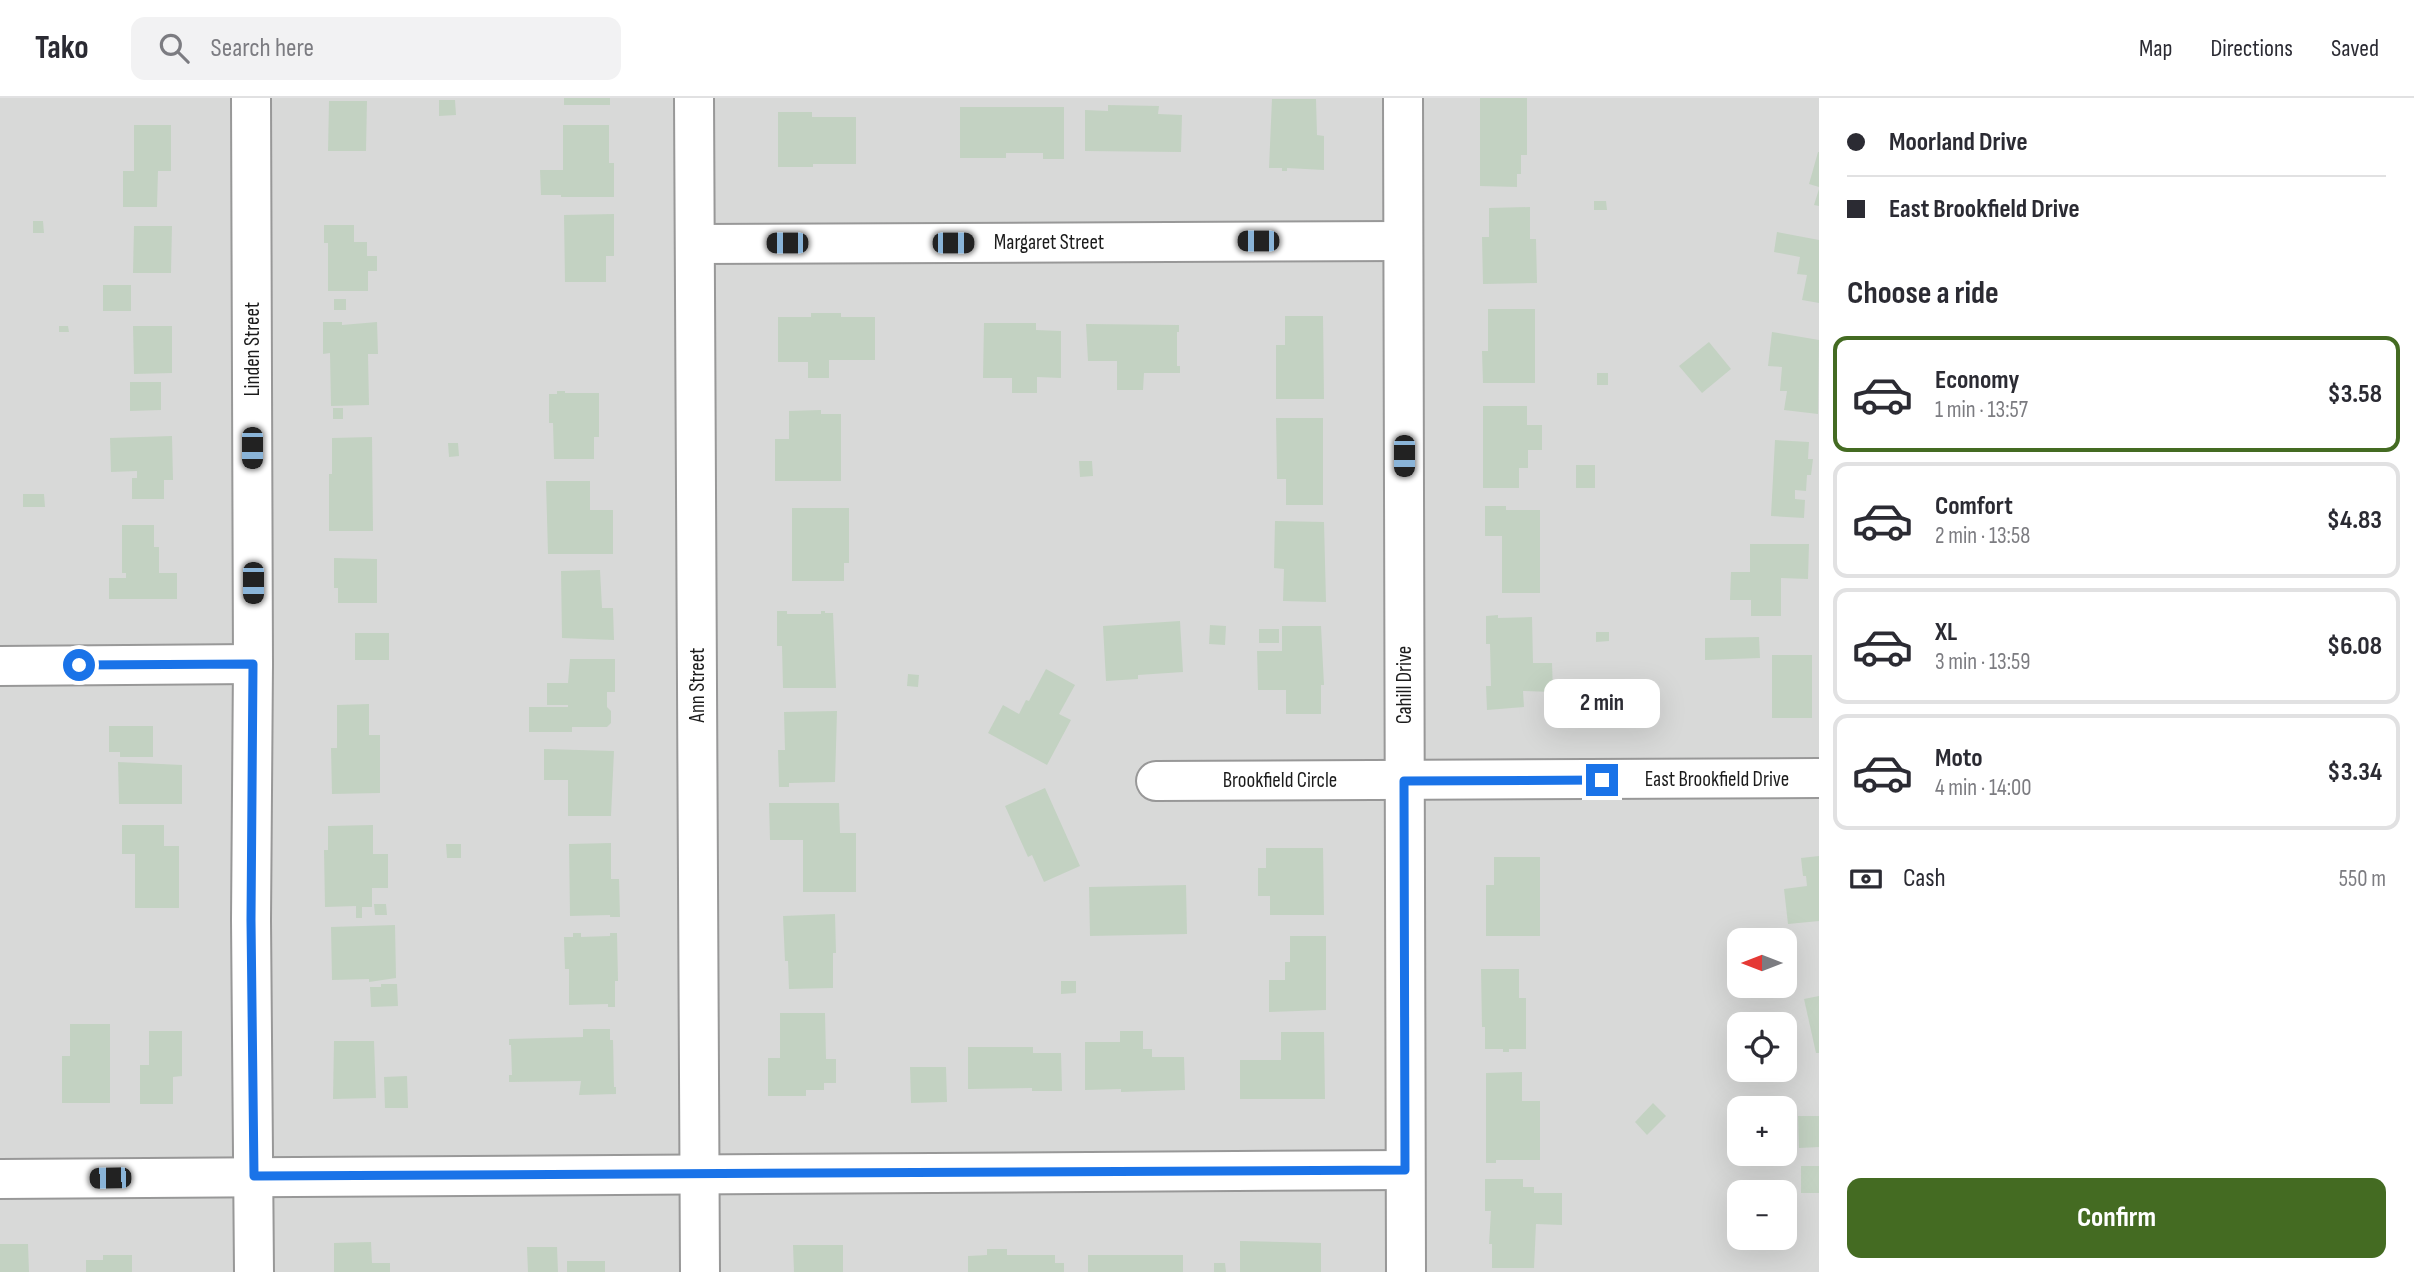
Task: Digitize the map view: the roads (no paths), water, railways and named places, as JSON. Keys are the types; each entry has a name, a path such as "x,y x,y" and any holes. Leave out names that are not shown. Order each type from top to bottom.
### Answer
{"street":[{"name":"Linden Street","path":"251,98 251,920 254,1272"},
{"name":"Ann Street","path":"694,98 700,1272"},
{"name":"Cahill Drive","path":"1403,98 1406,1272"},
{"name":"Margaret Street","path":"695,244 1403,241"},
{"path":"0,666 253,664"},
{"name":"East Brookfield Drive","path":"1404,781 1819,778"},
{"name":"Brookfield Circle","path":"1156,780 1404,781"},
{"path":"0,1179 1405,1170"}]}
